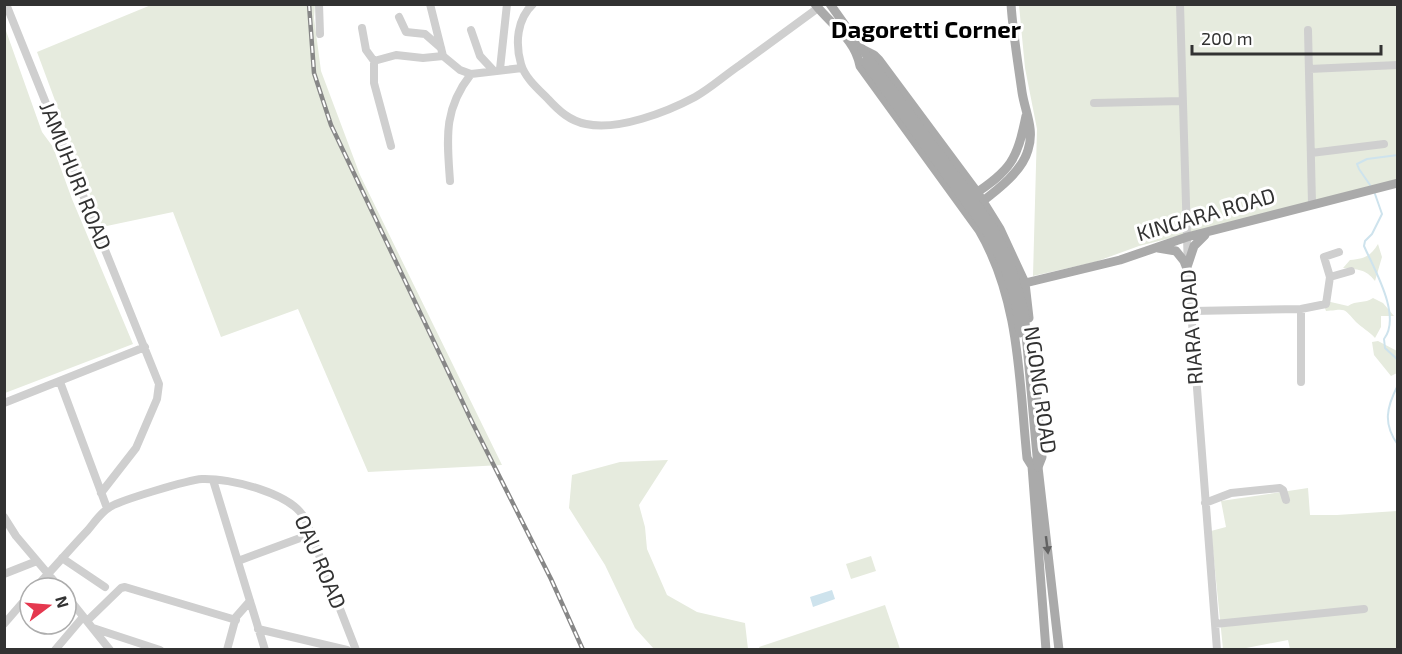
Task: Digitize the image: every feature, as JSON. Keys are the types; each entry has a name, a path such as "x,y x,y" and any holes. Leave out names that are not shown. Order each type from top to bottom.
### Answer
{"main road":[{"name":"NGONG ROAD","path":"830,4 963,202"},
{"path":"970,211 1016,171 1028,153 1031,133 1018,69 1011,4"},
{"name":"NGONG ROAD","path":"816,6 860,51 975,202 994,229 1009,260 1024,311 1035,467"},
{"name":"NGONG ROAD","path":"860,51 874,55 912,107"},
{"name":"NGONG ROAD","path":"860,51 860,66 897,118 970,211 998,252 1014,294 1059,650"},
{"path":"897,118 912,107 977,192"},
{"path":"963,202 1011,164 1020,146 1027,113"},
{"name":"KINGARA ROAD","path":"1005,288 1120,260 1188,237 1398,183"},
{"name":"NGONG ROAD","path":"977,192 1000,229 1025,283 1042,457 1035,467"},
{"name":"NGONG ROAD","path":"970,211 1005,288 1014,326 1027,458 1035,467"},
{"path":"1188,268 1194,246 1209,232"},
{"path":"1153,247 1176,251 1188,268"},
{"path":"1035,467 1046,650"}],"street":[{"name":"JAMUHURI ROAD","path":"6,4 159,384 158,394 136,448 101,493"},
{"path":"319,4 320,34"},
{"path":"430,4 442,52"},
{"path":"497,70 507,4"},
{"path":"533,4 520,22 518,48 522,68 546,97 573,120 596,126 642,119 696,96 816,6"},
{"name":"RIARA ROAD","path":"1180,4 1188,268 1217,650"},
{"path":"399,16 406,32 425,34 460,70 471,74 522,68"},
{"path":"362,28 366,50 374,60 374,83 391,146"},
{"path":"471,30 480,56 497,70"},
{"path":"1308,30 1312,204"},
{"path":"374,60 396,55 423,58 442,52"},
{"path":"1309,69 1398,65"},
{"path":"450,181 448,153 450,116 458,93 471,74"},
{"path":"1094,103 1183,101"},
{"path":"1311,153 1384,144"},
{"path":"1192,311 1301,309 1326,304 1330,277 1324,257 1339,252"},
{"path":"1330,277 1351,271"},
{"path":"1301,309 1301,381"},
{"path":"4,403 145,347"},
{"path":"4,517 16,536 48,574 107,508 60,382"},
{"path":"213,480 265,650"},
{"name":"OAU ROAD","path":"107,508 188,482 213,480 244,485 289,501 299,509 311,534 356,650"},
{"path":"1205,503 1231,493 1280,488 1286,500"},
{"path":"237,561 311,534"},
{"path":"62,558 105,587"},
{"path":"4,574 37,561"},
{"path":"55,650 85,619 125,587 236,620"},
{"path":"227,650 236,620 250,601"},
{"path":"4,624 18,608"},
{"path":"1215,624 1364,609"},
{"path":"78,610 110,650"},
{"path":"93,628 160,650"},
{"path":"258,629 347,650"}],"shaded area":[{"path":"151,5 315,5 314,18 321,71 360,175 502,465 368,472 298,309 221,337 173,212 102,227 37,52"},
{"path":"1019,5 1397,5 1397,181 1139,246 1095,262 1033,276 1037,129 1025,68"},
{"path":"5,28 42,132 53,147 72,199 133,344 5,393"},
{"path":"1378,244 1382,257 1375,281 1364,272 1343,268 1350,260 1363,258 1370,254"},
{"path":"1373,298 1383,303 1394,316 1381,316 1381,327 1375,338 1346,311 1326,311 1322,300 1348,306"},
{"path":"1378,341 1397,351 1397,373 1391,376 1374,355 1372,342"},
{"path":"668,460 639,505 645,527 647,549 667,595 697,612 745,623 748,649 654,649 635,628 605,565 569,508 572,475 620,462"},
{"path":"1308,488 1310,515 1397,511 1397,649 1290,649 1288,640 1241,649 1223,649 1211,531 1226,527 1221,501"},
{"path":"871,556 876,571 851,579 846,564"},
{"path":"885,605 900,649 760,649 759,647"}],"water":[{"path":"832,590 835,599 813,607 810,597"}],"waterway":[{"path":"1370,185 1357,164 1367,159 1398,155"},
{"path":"1375,194 1382,214 1364,246 1385,292 1388,306 1390,318 1389,329 1384,339 1385,348 1398,360"},
{"path":"1398,385 1388,416 1390,430 1398,445"}],"railway":[{"path":"309,4 314,73 331,125 473,424 551,579 583,650"}],"district":[{"name":"Dagoretti Corner","path":"926,30"}]}
